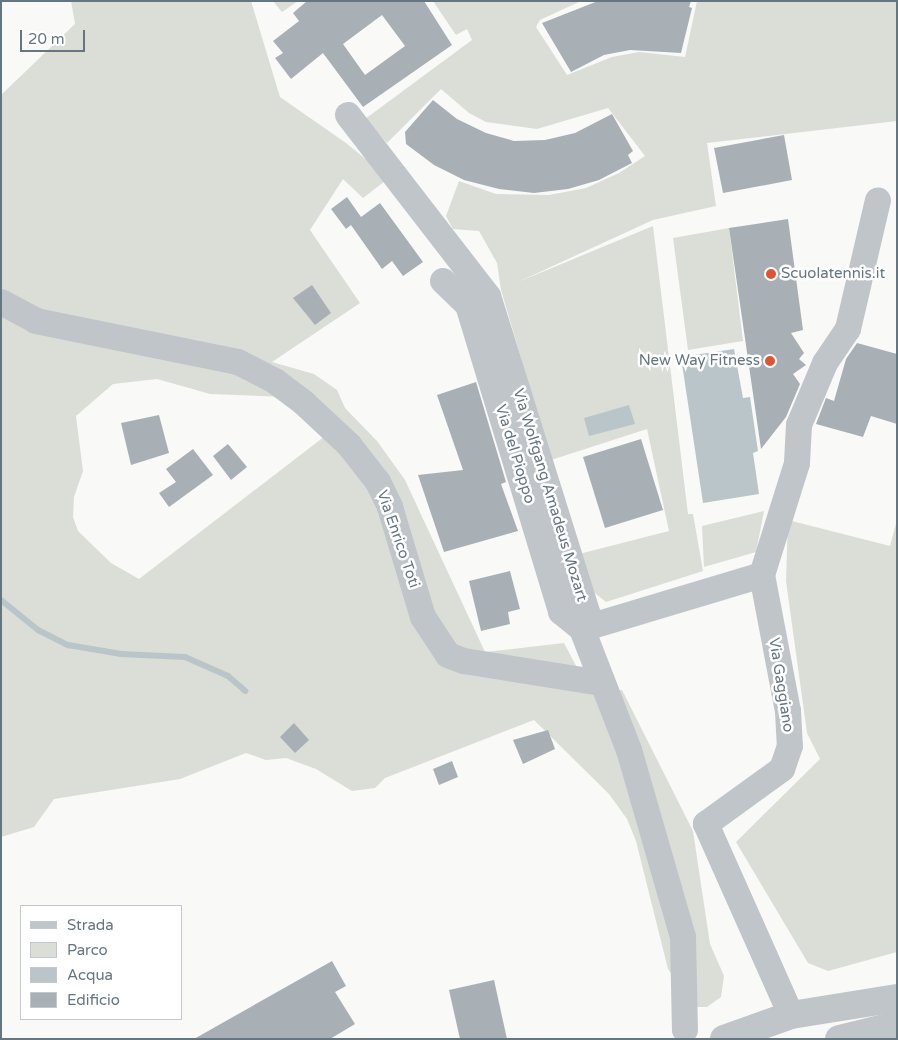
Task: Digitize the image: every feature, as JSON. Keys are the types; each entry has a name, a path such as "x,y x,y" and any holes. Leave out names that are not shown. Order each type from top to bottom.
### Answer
{"street":[{"name":"Via Wolfgang Amadeus Mozart","path":"348,115 488,296 588,615 582,628 601,683 629,750 682,938 685,1030"},
{"path":"582,628 762,575 797,463 799,425 825,363 848,329 878,200"},
{"name":"Via del Pioppo","path":"443,282 468,305 561,612 582,628"},
{"name":"Via Enrico Toti","path":"1,302 36,321 238,362 275,381 304,403 349,445 378,482 390,507 423,617 448,655 464,662 601,683"},
{"name":"Via Gaggiano","path":"762,575 788,711 790,746 782,769 706,824 791,1015"},
{"path":"724,1039 791,1015 897,998"},
{"path":"839,1039 897,1025"}],"green space":[{"path":"71,1 251,1 280,97 346,143 374,166 385,181 363,198 343,179 310,230 360,303 272,362 314,374 337,390 345,408 377,441 405,480 485,652 564,643 591,694 622,690 693,831 710,944 724,976 721,997 707,1007 698,1007 686,997 668,969 636,841 627,819 609,794 534,720 385,778 375,788 352,791 316,769 286,758 266,760 246,753 180,779 54,799 34,827 1,837 1,95 75,24","holes":["157,379 210,394 285,397 329,433 139,579 111,563 78,531 73,517 74,497 83,471 76,416 113,384"]},
{"path":"273,1 298,1 282,12"},
{"path":"433,1 581,1 540,20 536,27 567,75 612,57 639,52 685,57 697,1 897,1 897,121 707,143 716,206 653,220 518,282 653,226 688,514 693,514 703,571 606,602 590,589 579,554 669,531 647,429 551,460 501,290 497,263 479,231 453,229 446,216 459,181 496,194 549,195 586,188 619,173 645,156 608,108 537,129 486,122 469,113 441,89 387,143 365,119 472,40 467,29 456,35"},
{"path":"729,228 743,341 688,350 673,238"},
{"path":"764,511 756,552 704,567 702,526"},
{"path":"788,520 890,546 897,520 897,952 828,971 808,963 736,842 820,759 807,733 786,581"}],"water":[{"path":"734,349 743,398 750,397 758,451 753,453 759,494 703,503 681,357"},
{"path":"629,405 635,424 589,436 584,418"}],"building":[{"path":"307,1 424,1 452,45 363,107 323,53 291,79 275,58 283,53 273,41 299,21 293,13","holes":["382,15 405,46 365,75 343,44"]},
{"path":"598,1 691,1 689,7 692,8 681,53 630,50 604,55 571,72 542,23"},
{"path":"433,100 457,119 486,133 514,141 545,140 575,133 612,114 633,151 628,155 632,163 599,180 568,189 534,193 499,189 464,180 434,165 406,144 405,132"},
{"path":"784,135 792,180 723,193 714,148"},
{"path":"347,197 361,217 380,203 423,262 403,276 392,261 382,269 351,225 346,229 331,209"},
{"path":"788,219 803,330 791,333 804,353 799,359 806,365 793,374 800,384 786,417 761,449 729,228"},
{"path":"312,285 331,313 315,325 293,298"},
{"path":"857,343 897,354 897,424 871,416 863,437 816,424 826,398 834,401 846,359"},
{"path":"476,382 506,482 501,484 518,531 444,552 418,475 463,470 437,395"},
{"path":"159,415 169,453 131,465 121,423"},
{"path":"641,439 663,510 605,528 583,457"},
{"path":"228,444 247,467 231,480 213,456"},
{"path":"193,449 213,475 169,507 159,493 176,482 166,469"},
{"path":"510,571 520,609 508,612 510,624 481,631 469,581"},
{"path":"294,723 309,740 295,753 280,737"},
{"path":"548,730 555,749 523,764 513,740"},
{"path":"452,761 458,777 439,785 433,769"},
{"path":"332,961 346,986 335,992 355,1024 330,1039 194,1039"},
{"path":"494,980 507,1039 460,1039 449,990"}],"waterway":[{"path":"1,600 38,630 68,645 121,654 185,657 228,676 245,691"}],"place":[{"name":"Scuolatennis.it","path":"771,274"},
{"name":"New Way Fitness","path":"770,361"}]}
